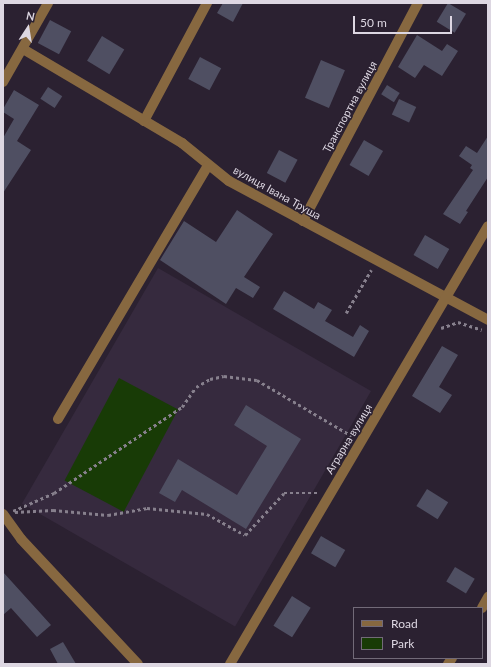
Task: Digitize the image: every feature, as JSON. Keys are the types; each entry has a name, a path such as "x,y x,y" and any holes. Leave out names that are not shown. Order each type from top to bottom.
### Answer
{"street":[{"path":"3,82 48,3"},
{"path":"144,121 207,3"},
{"name":"Транспортна вулиця","path":"303,221 418,3"},
{"name":"вулиця Івана Труша","path":"22,49 182,143 228,181 488,320"},
{"path":"58,419 208,165"},
{"name":"Аграрна вулиця","path":"230,664 488,226"},
{"path":"3,514 21,539 138,664"},
{"path":"483,607 488,597"}],"path":[{"path":"346,313 377,261"},
{"path":"425,334 458,322 479,330 488,329"},
{"path":"330,493 284,493 245,535 207,514 147,508 108,515 53,510 10,512 54,493 182,407 196,387 210,379 224,376 257,380 361,441"}],"shaded area":[{"path":"158,268 371,391 235,627 22,504"}],"green space":[{"path":"119,378 178,409 124,512 65,480"}],"building":[{"path":"223,3 243,3 233,22 217,13"},
{"path":"448,3 466,14 455,33 437,22"},
{"path":"50,20 71,31 59,54 38,43"},
{"path":"417,35 442,51 447,44 458,51 442,76 424,65 415,78 398,67"},
{"path":"102,36 124,49 109,74 87,61"},
{"path":"200,57 221,68 209,90 188,79"},
{"path":"321,60 345,70 329,108 305,98"},
{"path":"387,85 400,93 394,102 381,94"},
{"path":"48,87 62,96 55,108 40,99"},
{"path":"14,90 39,105 17,141 31,150 3,193 3,138 14,119 3,112 3,109"},
{"path":"399,99 416,107 409,122 392,114"},
{"path":"488,136 488,177 466,211 468,212 460,224 443,214 473,170 470,168 472,165 459,156 466,146 477,153"},
{"path":"364,140 383,151 369,176 350,165"},
{"path":"279,150 298,160 285,183 267,173"},
{"path":"237,210 273,234 244,277 260,287 253,298 236,288 226,304 160,260 184,221 216,242"},
{"path":"425,235 449,249 438,269 414,255"},
{"path":"284,291 314,309 318,302 332,310 325,321 353,337 360,325 369,331 354,357 273,309"},
{"path":"442,346 458,355 439,387 452,395 440,413 412,396"},
{"path":"246,405 301,439 246,529 182,490 175,502 159,493 178,459 237,495 267,446 234,425"},
{"path":"427,489 448,502 438,519 416,506"},
{"path":"321,536 345,550 335,567 311,553"},
{"path":"455,567 475,579 466,593 446,582"},
{"path":"3,572 51,625 37,637 11,608 3,615"},
{"path":"292,596 311,608 292,637 273,626"},
{"path":"63,642 76,664 58,664 50,649"}]}
